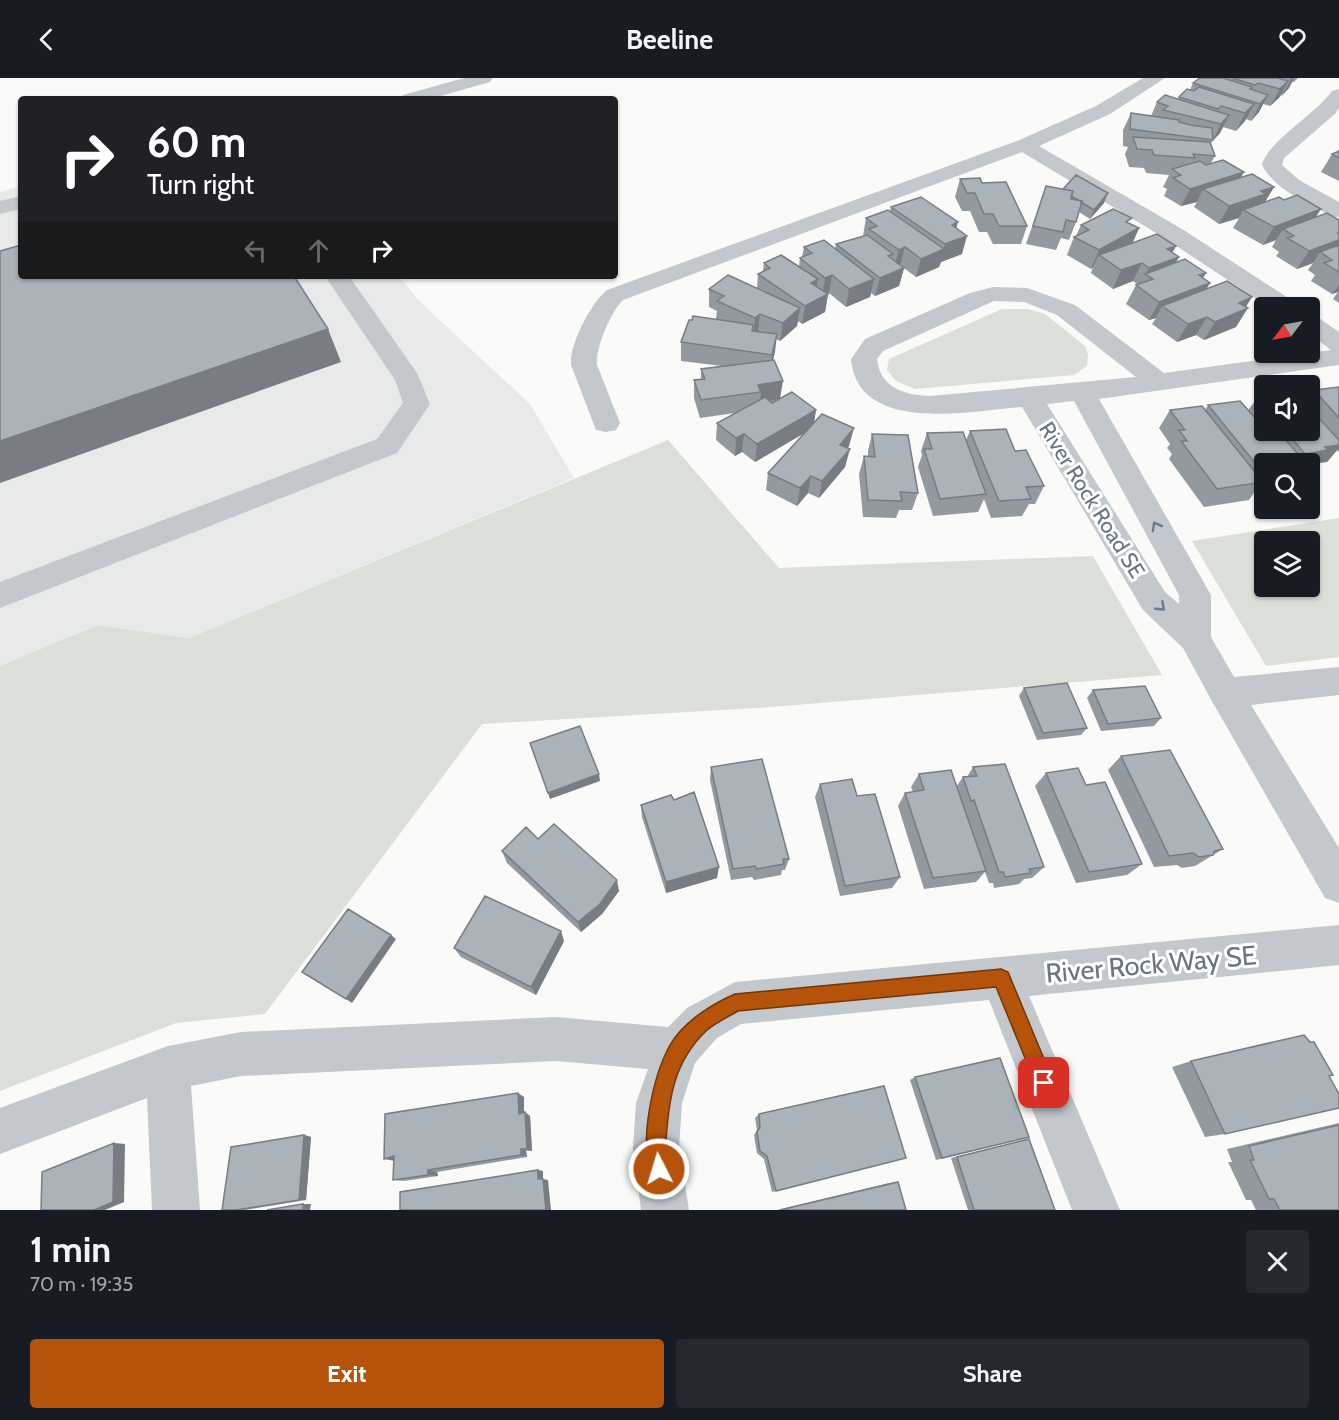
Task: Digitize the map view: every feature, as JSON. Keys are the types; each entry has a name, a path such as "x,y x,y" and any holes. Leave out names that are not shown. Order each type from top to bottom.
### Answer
{"street":[{"path":"421,96 484,78"},
{"path":"606,423 584,365 583,355 606,303 615,295 1024,145 1103,110 1156,78"},
{"path":"1336,106 1274,156 1272,165 1277,173 1293,185 1339,211"},
{"path":"1024,145 1174,234 1270,297"},
{"path":"0,208 18,203"},
{"path":"0,596 387,446 417,404 408,380 339,279"},
{"path":"1029,397 923,405 908,403 881,392 871,383 866,375 864,359 874,345 978,298 1011,293 1048,301 1066,310 1158,381"},
{"path":"1320,330 1339,344"},
{"name":"River Rock Road SE","path":"1339,357 1082,392 1029,397 1154,601 1196,638 1225,693 1339,884"},
{"name":"River Rock Road SE","path":"1082,392 1195,595 1196,638"},
{"path":"1225,693 1339,681"},
{"name":"River Rock Way SE","path":"665,1210 656,1148 659,1103 677,1050 702,1023 735,1003 1339,945"},
{"path":"1001,978 1096,1210"},
{"path":"0,1131 168,1068 241,1054 556,1039 677,1050"},
{"path":"168,1068 176,1210"}],"shaded area":[{"path":"18,187 18,279 401,279 418,300 530,404 574,478 189,638 98,625 0,666 0,192"},
{"path":"1002,309 1028,309 1045,314 1085,346 1088,355 1087,366 1074,375 915,389 896,381 887,370 889,359"},
{"path":"668,440 779,568 1093,556 1162,675 771,707 482,724 265,1014 176,1023 0,1091 0,666 98,625 189,638"},
{"path":"1339,518 1339,657 1266,666 1192,541 1254,531 1254,597 1320,597 1320,531 1256,531"}],"building":[{"path":"1200,78 1223,78 1252,87 1250,89 1268,95 1260,104 1193,83"},
{"path":"1232,78 1278,78 1288,81 1280,89"},
{"path":"1199,87 1254,104 1245,113 1221,106 1218,109 1179,97 1187,89 1194,91"},
{"path":"1165,95 1229,115 1221,124 1163,110 1168,106 1157,102"},
{"path":"1131,113 1179,120 1179,122 1190,125 1212,128 1213,140 1130,129"},
{"path":"1133,137 1210,142 1215,156 1193,154 1195,158 1154,155 1152,150 1137,149"},
{"path":"1339,151 1339,158 1332,154"},
{"path":"1223,160 1244,172 1190,189 1173,178 1181,175 1172,169 1200,161 1206,165"},
{"path":"1252,174 1274,187 1261,191 1266,194 1229,206 1203,189"},
{"path":"1076,175 1108,193 1094,210 1071,196 1073,191 1063,189"},
{"path":"980,178 982,183 1006,182 1027,226 999,226 993,214 984,214 975,193 967,193 960,179"},
{"path":"1046,186 1073,191 1071,199 1082,201 1076,222 1066,220 1063,232 1033,226"},
{"path":"1297,195 1321,209 1274,227 1243,210 1279,197 1284,200"},
{"path":"921,197 958,222 952,225 967,236 945,244 891,207"},
{"path":"1113,209 1132,218 1126,222 1139,228 1099,250 1074,237 1089,230 1081,225"},
{"path":"888,210 944,249 921,259 905,247 899,250 869,229 877,226 866,218"},
{"path":"1327,213 1339,220 1339,233 1337,233 1339,240 1309,251 1287,238 1294,236 1283,229"},
{"path":"1157,234 1176,246 1167,249 1179,257 1149,268 1142,263 1121,270 1099,255"},
{"path":"867,235 893,254 888,256 904,268 880,278 836,244"},
{"path":"824,240 874,279 849,289 832,275 825,278 800,258 812,253 804,247"},
{"path":"1339,245 1339,272 1324,263 1332,260 1320,252"},
{"path":"18,246 18,279 296,279 328,329 0,441 0,251"},
{"path":"781,255 818,279 811,283 828,294 805,306 758,274 770,268 764,263"},
{"path":"1185,259 1206,273 1199,275 1210,283 1159,302 1136,285 1153,279 1145,274"},
{"path":"728,275 800,308 783,323 760,314 755,318 717,301 724,296 709,289"},
{"path":"1227,281 1252,297 1239,303 1248,308 1215,322 1207,317 1188,324 1162,306"},
{"path":"693,316 753,325 752,331 777,334 772,355 681,342 689,320 692,320"},
{"path":"774,360 783,381 758,385 761,392 701,400 694,380 705,379 701,369"},
{"path":"1339,387 1339,418 1320,397 1320,389"},
{"path":"792,392 816,410 757,444 744,434 736,438 717,423 765,397 772,403"},
{"path":"1240,401 1254,417 1254,441 1287,441 1297,453 1254,453 1254,462 1208,405"},
{"path":"1202,406 1254,471 1254,483 1217,489 1181,441 1187,441 1179,430 1185,430 1170,410"},
{"path":"822,414 854,428 840,445 850,449 822,481 811,476 800,488 768,473"},
{"path":"1320,420 1339,440 1339,445 1325,447 1328,450 1304,453 1294,441 1320,441"},
{"path":"1006,429 1015,451 1026,450 1044,486 1026,487 1031,499 999,501 970,431"},
{"path":"963,432 986,494 940,499 924,449 932,449 927,433"},
{"path":"872,434 908,435 918,493 900,492 902,501 868,500 864,456 875,457"},
{"path":"1067,683 1087,728 1043,733 1024,688"},
{"path":"1145,686 1161,718 1108,724 1093,690"},
{"path":"580,726 599,774 548,793 530,743"},
{"path":"1170,750 1223,849 1215,851 1213,855 1199,857 1193,853 1169,856 1121,756"},
{"path":"762,759 789,859 783,859 784,864 757,869 755,866 733,869 711,767"},
{"path":"1005,764 1044,867 1029,869 1031,873 1005,877 1003,872 999,872 974,800 971,801 963,777 977,776 973,767"},
{"path":"1078,768 1086,785 1105,782 1142,864 1089,872 1046,773"},
{"path":"951,770 986,871 933,878 905,793 924,790 919,774"},
{"path":"852,779 857,796 875,794 900,877 845,886 820,784"},
{"path":"694,792 719,867 666,882 641,805 671,795 674,800"},
{"path":"554,824 617,880 600,904 578,922 502,851 526,827 538,839"},
{"path":"485,896 561,931 531,987 454,948"},
{"path":"348,909 391,935 346,999 302,972"},
{"path":"1304,1035 1310,1042 1314,1042 1333,1075 1329,1076 1339,1094 1339,1108 1225,1134 1191,1061"},
{"path":"1000,1058 1029,1137 942,1158 915,1077"},
{"path":"884,1086 906,1158 776,1191 767,1156 760,1151 757,1132 760,1127 759,1114"},
{"path":"518,1093 519,1114 525,1112 527,1149 521,1149 521,1155 428,1170 428,1175 393,1180 394,1156 384,1159 385,1114"},
{"path":"1339,1125 1339,1210 1280,1210 1274,1199 1269,1199 1250,1160 1254,1160 1249,1146"},
{"path":"304,1135 299,1200 236,1210 222,1210 231,1147"},
{"path":"1029,1139 1055,1210 974,1210 957,1157"},
{"path":"114,1143 113,1202 94,1210 41,1210 42,1172"},
{"path":"538,1170 538,1179 543,1179 546,1210 400,1210 400,1192"},
{"path":"898,1182 906,1210 780,1210"},
{"path":"303,1204 303,1210 267,1210"}],"route":[{"path":"659,1169 656,1148 659,1103 677,1050 702,1023 735,1003 843,991 1001,978 1044,1083"}]}
